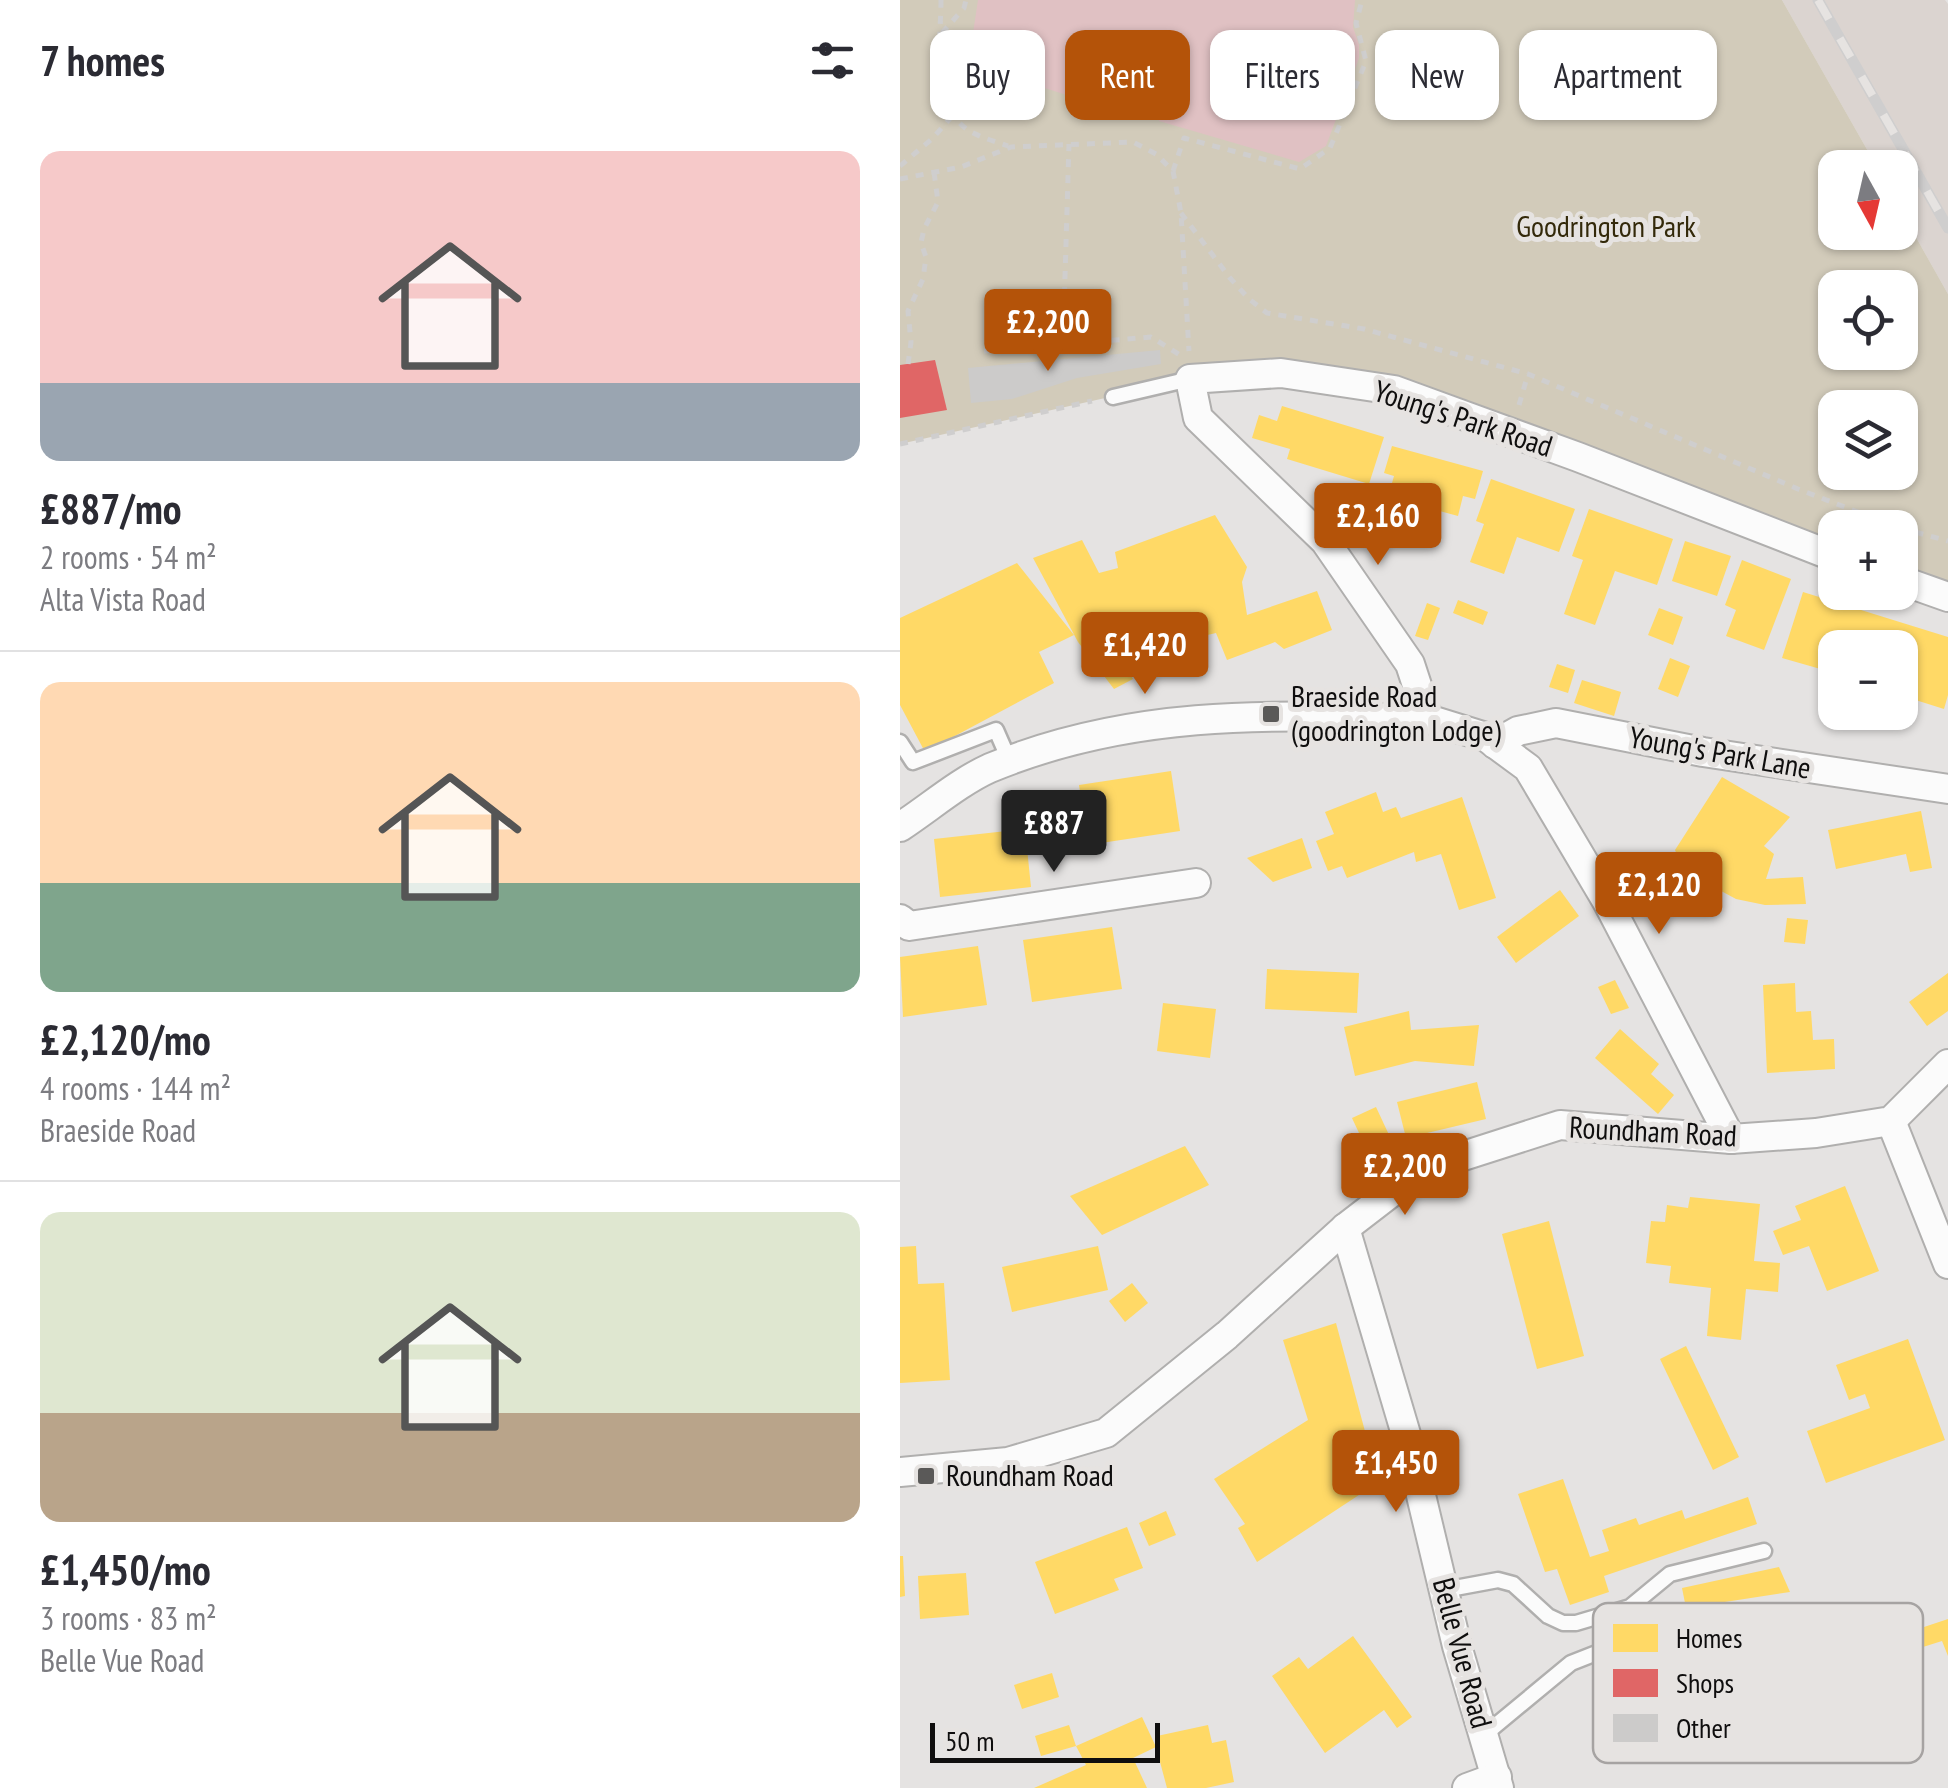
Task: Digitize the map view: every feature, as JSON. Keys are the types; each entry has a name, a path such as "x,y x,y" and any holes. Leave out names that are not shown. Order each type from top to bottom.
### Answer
{"street":[{"name":"Young's Park Road","path":"1190,379 1280,373 1394,390 1818,550"},
{"path":"1190,379 1198,418 1325,541 1410,664 1428,719"},
{"path":"1918,586 1948,597"},
{"path":"900,826 988,769 1104,732 1195,719 1271,714 1428,719 1473,732 1528,768 1559,816 1731,1139"},
{"name":"Young's Park Lane","path":"1496,744 1518,731 1556,723 1739,758 1948,788"},
{"path":"900,919 909,926 1196,882"},
{"path":"1948,1064 1891,1122 1948,1264"},
{"name":"Roundham Road","path":"900,1472 1008,1462 1106,1434 1227,1335 1345,1228 1397,1188 1457,1158 1560,1125 1731,1139 1816,1133 1891,1122"},
{"name":"Belle Vue Road","path":"1345,1228 1408,1442 1444,1590 1498,1782"},
{"path":"1467,1788 1498,1782"}],"lane":[{"name":"Young's Park Road","path":"1113,397 1190,379"},
{"path":"900,742 913,762 996,730 1010,762"},
{"path":"1635,1603 1670,1574 1764,1551"},
{"path":"1444,1590 1498,1580 1513,1584 1548,1616 1563,1623 1593,1618"},
{"path":"1484,1735 1571,1663 1593,1654"}],"path":[{"path":"941,0 941,30"},
{"path":"945,30 964,8 966,0"},
{"path":"1190,379 1181,213 1172,170 1184,138 1300,168 1330,148 1366,60 1356,23 1362,0"},
{"path":"900,166 949,120"},
{"path":"958,120 969,131 1012,147"},
{"path":"900,178 961,167 1012,147 1134,142 1156,154 1172,170"},
{"path":"1064,344 1068,144"},
{"path":"908,364 908,311 923,279 924,229 938,202 934,172"},
{"path":"1181,213 1248,300 1267,313 1364,329 1528,374 1853,510"},
{"path":"984,352 1151,337 1178,352 1190,379"},
{"path":"900,342 911,342"},
{"path":"900,444 1113,397"},
{"path":"1918,533 1948,541"}],"shaded area":[{"path":"978,0 1355,0 1354,30 1210,30 1210,120 1336,120 1326,146 1299,162 1159,121 1190,120 1190,30 1065,30 1065,94 1045,88 1045,30 973,30"},
{"path":"1782,0 1945,0 1948,4 1948,294 1918,241 1918,150 1867,150"},
{"path":"1355,33 1359,45 1355,69"}],"green space":[{"name":"Goodrington Park","path":"900,0 1782,0 1867,150 1818,150 1818,250 1918,250 1918,241 1948,294 1948,597 1918,586 1918,510 1818,510 1818,551 1394,390 1190,379 900,444"}],"building: Homes":[{"path":"1282,406 1384,437 1369,484 1287,459 1290,449 1252,438 1259,415 1277,421"},
{"path":"1392,446 1483,471 1475,499 1463,496 1458,516 1388,497 1394,476 1384,473"},
{"path":"1491,479 1575,509 1559,552 1517,537 1504,574 1470,562 1484,524 1476,521"},
{"path":"1589,509 1673,539 1657,585 1615,571 1595,625 1564,614 1583,560 1572,556"},
{"path":"1215,515 1247,567 1242,582 1247,615 1317,591 1332,630 1284,649 1275,642 1227,660 1216,633 1199,637 1205,664 1170,677 1151,630 1114,646 1133,679 1114,689 1078,642 1033,558 1082,540 1099,573 1118,568 1115,552"},
{"path":"1685,541 1731,556 1717,596 1672,581"},
{"path":"1742,560 1791,579 1764,650 1726,636 1736,610 1725,605"},
{"path":"1017,563 1074,635 1039,652 1054,683 925,752 900,705 900,618"},
{"path":"1803,592 1818,597 1818,610 1861,610 1948,637 1948,695 1944,709 1918,701 1918,630 1818,630 1818,668 1782,658"},
{"path":"1458,600 1488,612 1483,625 1453,613"},
{"path":"1427,603 1440,608 1428,640 1415,636"},
{"path":"1659,608 1683,617 1673,645 1648,635"},
{"path":"1670,658 1690,666 1678,697 1658,689"},
{"path":"1557,664 1575,670 1568,693 1549,687"},
{"path":"1582,680 1621,692 1614,716 1574,703"},
{"path":"1171,771 1180,831 1088,845 1079,785"},
{"path":"1722,777 1790,817 1764,846 1774,854 1766,879 1803,877 1806,904 1765,905 1736,899 1684,871 1675,850"},
{"path":"1376,792 1383,812 1396,807 1401,818 1462,797 1496,898 1459,910 1441,854 1416,862 1414,852 1347,878 1342,866 1328,871 1316,841 1334,834 1325,812"},
{"path":"1921,811 1932,868 1910,872 1906,854 1836,869 1828,830"},
{"path":"1025,829 1031,887 940,897 934,839"},
{"path":"1302,838 1312,868 1273,882 1247,858"},
{"path":"1560,890 1579,916 1516,963 1497,937"},
{"path":"1787,918 1808,920 1805,944 1784,942"},
{"path":"1112,927 1122,989 1032,1002 1023,940"},
{"path":"978,946 987,1005 903,1017 900,957"},
{"path":"1267,969 1359,973 1357,1013 1265,1009"},
{"path":"1948,973 1948,1011 1927,1026 1909,1002"},
{"path":"1615,980 1629,1008 1611,1014 1598,987"},
{"path":"1795,983 1796,1012 1811,1011 1813,1040 1834,1039 1835,1069 1767,1073 1763,985"},
{"path":"1163,1003 1216,1009 1210,1058 1157,1051"},
{"path":"1409,1011 1411,1030 1479,1025 1474,1066 1415,1061 1355,1076 1344,1027"},
{"path":"1620,1029 1659,1064 1651,1074 1674,1095 1658,1114 1595,1058"},
{"path":"1477,1082 1486,1119 1406,1138 1397,1102"},
{"path":"1376,1107 1390,1137 1366,1148 1352,1118"},
{"path":"1185,1146 1209,1185 1102,1235 1070,1196"},
{"path":"1845,1186 1879,1271 1827,1291 1809,1246 1783,1255 1773,1231 1801,1220 1795,1206"},
{"path":"1690,1197 1760,1204 1754,1261 1780,1263 1778,1292 1746,1289 1741,1340 1707,1336 1711,1288 1669,1283 1671,1266 1646,1263 1651,1221 1665,1222 1667,1205 1688,1208"},
{"path":"1549,1221 1584,1356 1537,1369 1502,1234"},
{"path":"916,1246 918,1284 944,1283 950,1380 900,1383 900,1247"},
{"path":"1098,1246 1108,1290 1012,1312 1002,1267"},
{"path":"1132,1283 1148,1303 1125,1322 1109,1301"},
{"path":"1336,1323 1374,1465 1348,1477 1362,1493 1257,1562 1238,1528 1245,1524 1214,1479 1308,1420 1283,1340"},
{"path":"1908,1339 1945,1440 1826,1483 1807,1431 1870,1408 1865,1394 1849,1400 1836,1365"},
{"path":"1686,1346 1739,1457 1713,1470 1660,1359"},
{"path":"1563,1479 1590,1557 1609,1551 1602,1530 1636,1518 1639,1525 1682,1510 1685,1519 1748,1497 1757,1524 1604,1576 1609,1592 1570,1605 1557,1569 1545,1572 1518,1494"},
{"path":"1166,1511 1176,1535 1149,1546 1139,1523"},
{"path":"1127,1527 1143,1568 1114,1579 1119,1590 1055,1614 1035,1562"},
{"path":"900,1556 905,1596 900,1597"},
{"path":"1779,1567 1790,1592 1718,1603 1685,1603 1682,1588"},
{"path":"966,1573 969,1615 920,1619 918,1576"},
{"path":"1948,1619 1948,1656 1942,1641 1923,1647 1923,1627"},
{"path":"1353,1636 1412,1717 1397,1728 1384,1710 1325,1753 1272,1676 1299,1657 1308,1669"},
{"path":"1052,1673 1059,1697 1022,1709 1014,1685"},
{"path":"1142,1717 1156,1747 1133,1758 1147,1788 1034,1788 1086,1765 1076,1746"},
{"path":"1069,1725 1076,1746 1041,1756 1035,1736"},
{"path":"1208,1725 1212,1743 1226,1740 1234,1782 1206,1788 1167,1788 1156,1747 1157,1736"}],"building: Shops":[{"path":"935,360 947,410 900,418 900,365"}],"building: Other":[{"path":"1160,350 1161,364 1077,378 1012,399 971,403 968,368"}],"railway":[{"path":"1818,0 1948,228"}],"place":[{"name":"Braeside Road (goodrington Lodge)","path":"1271,714"},
{"name":"Roundham Road","path":"926,1476"}]}
